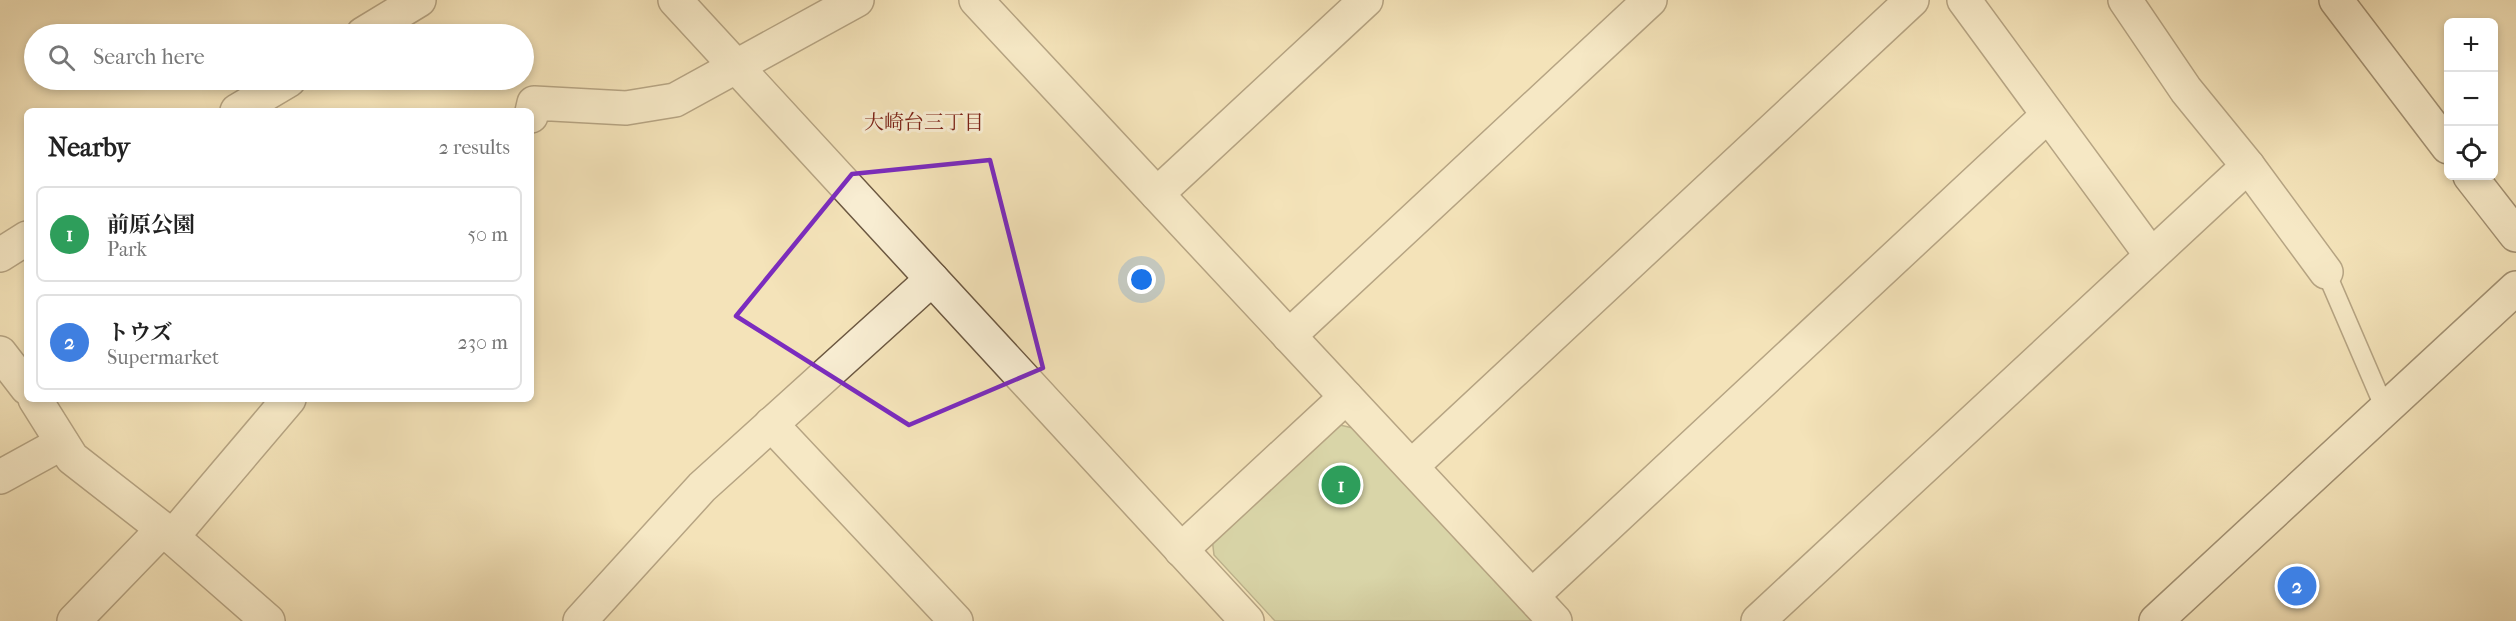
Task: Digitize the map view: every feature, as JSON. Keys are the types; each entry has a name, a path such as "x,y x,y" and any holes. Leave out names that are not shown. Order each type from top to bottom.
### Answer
{"street":[{"path":"379,24 419,0"},
{"path":"675,0 1247,621"},
{"path":"533,108 534,103 626,108 675,100 857,0"},
{"path":"976,0 1556,621"},
{"path":"1157,194 1366,0"},
{"path":"1289,336 1650,0"},
{"path":"1412,466 1912,0"},
{"path":"1964,0 2151,255"},
{"path":"2125,0 2186,90 2248,166 2326,272"},
{"path":"2336,0 2444,142"},
{"path":"242,108 272,90"},
{"path":"1532,596 2048,115"},
{"path":"1758,621 2248,166"},
{"path":"2473,180 2516,235"},
{"path":"0,255 24,240"},
{"path":"580,621 702,487 932,279"},
{"path":"2156,621 2516,288"},
{"path":"0,353 24,384"},
{"path":"1181,550 1346,397"},
{"path":"37,402 72,458 168,533 268,621"},
{"path":"74,621 168,533 286,402"},
{"path":"771,424 956,621"},
{"path":"0,477 62,443"}],"lane":[{"path":"2326,272 2385,409"}],"highlighted area":[{"path":"990,160 1043,368 909,425 736,316 852,174"}],"green space":[{"path":"1331,423 1366,431 1536,621 1275,621 1214,555 1212,538"}],"place":[{"name":"前原公園","path":"1341,485"},
{"name":"トウズ","path":"2297,586"}],"district":[{"name":"大崎台三丁目","path":"924,122"}]}
